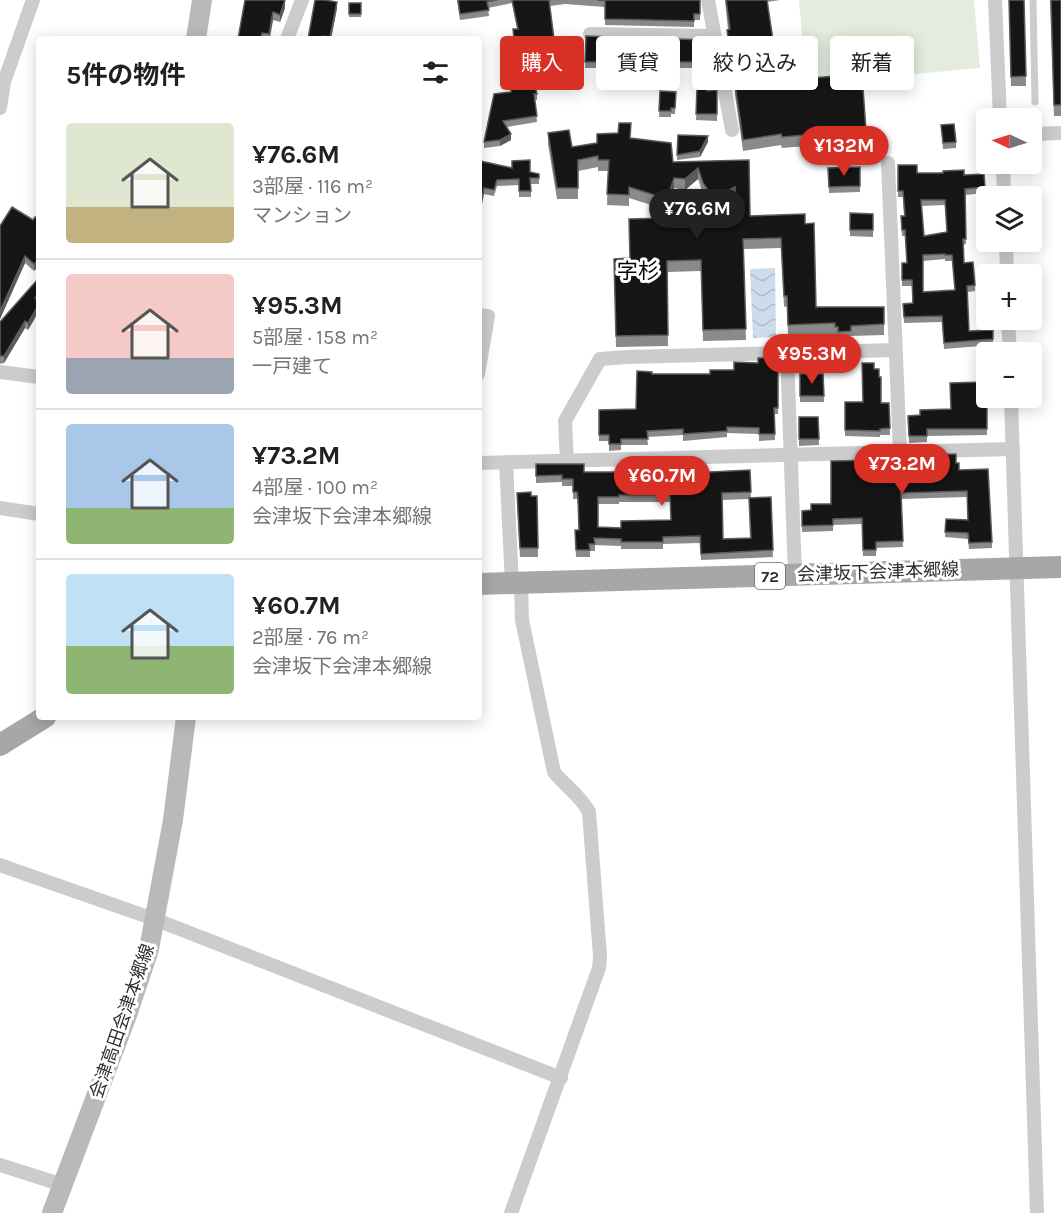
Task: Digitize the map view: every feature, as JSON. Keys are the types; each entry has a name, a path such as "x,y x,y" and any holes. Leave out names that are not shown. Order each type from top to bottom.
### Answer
{"main road":[{"path":"196,36 202,0"},
{"name":"会津坂下会津本郷線","path":"482,584 1061,567"},
{"path":"0,745 40,720"},
{"name":"会津高田会津本郷線","path":"52,1213 140,979 149,948 173,820 186,720"}],"street":[{"path":"0,108 4,82 33,0"},
{"path":"288,36 302,0"},
{"path":"590,34 714,36 708,0"},
{"path":"995,0 1000,108"},
{"path":"724,90 732,130"},
{"path":"1042,134 1061,133"},
{"path":"888,164 900,452"},
{"path":"482,315 488,316 482,351"},
{"path":"567,461 565,420 600,359 896,350"},
{"path":"787,353 795,575"},
{"path":"0,372 36,377"},
{"path":"1011,408 1037,1213"},
{"path":"482,463 1013,449"},
{"path":"506,462 516,584 554,772 562,783 585,803 589,812 599,968 511,1213"},
{"path":"0,508 36,514"},
{"path":"0,865 154,919 561,1078"},
{"path":"0,1165 63,1185"}],"lane":[{"path":"1033,0 1035,102"}],"shaded area":[{"path":"799,0 974,0 980,68 914,74 914,36 830,36 830,82 818,83 818,36 802,36"}],"water":[{"path":"775,268 776,337 753,338 750,269"}],"building":[{"path":"245,0 285,0 280,15 273,12 269,34 239,36"},
{"path":"315,0 337,2 330,36 309,36"},
{"path":"458,0 497,0 487,2 489,10 460,14"},
{"path":"512,0 549,0 554,36 514,36 513,29 518,29"},
{"path":"597,0 700,0 700,14 694,14 694,21 605,19 605,1"},
{"path":"726,0 767,0 772,36 728,36 727,30 730,29"},
{"path":"1009,0 1024,0 1026,76 1011,77"},
{"path":"1051,0 1061,0 1061,105 1054,105"},
{"path":"349,3 361,3 361,14 349,14"},
{"path":"586,36 596,36 596,62 585,62"},
{"path":"680,39 692,40 692,62 680,62"},
{"path":"818,77 830,77 830,90 863,90 866,130 782,137 781,134 743,140 736,90 818,90"},
{"path":"511,90 536,90 537,94 534,94 537,116 503,121 511,134 500,140 484,142 494,94 511,92"},
{"path":"697,90 717,90 717,114 696,114"},
{"path":"660,91 676,92 675,108 671,108 671,111 659,111"},
{"path":"619,123 631,123 630,138 671,143 673,162 749,160 750,216 805,214 805,224 814,223 816,307 884,307 884,324 851,326 851,331 838,332 835,323 788,325 781,238 743,239 746,329 703,330 701,260 667,261 668,335 616,336 614,259 630,258 629,219 736,216 735,187 723,193 708,190 698,168 685,179 674,178 667,199 629,187 629,195 607,194 609,160 598,160 598,156 578,160 578,188 557,188 548,133 569,130 572,147 597,143 597,134 618,133"},
{"path":"954,124 956,142 943,143 941,125"},
{"path":"678,135 708,136 700,151 677,155"},
{"path":"530,160 530,172 539,174 539,178 530,178 531,191 519,191 519,179 497,180 494,190 484,188 482,198 482,161 512,168 512,161"},
{"path":"898,165 917,165 917,173 964,170 964,175 984,174 985,186 965,189 964,263 973,262 975,285 967,286 969,331 993,330 993,339 944,343 942,316 904,317 903,304 913,303 912,280 902,280 902,263 907,263 905,230 902,230 901,216 905,216 903,191 898,191","holes":["921,200 945,200 947,232 924,236","923,255 952,255 955,290 923,292"]},
{"path":"860,167 860,186 829,187 828,168"},
{"path":"12,207 33,220 36,218 36,262 34,264 25,256 0,311 0,226"},
{"path":"850,213 873,214 873,230 850,230"},
{"path":"36,281 36,309 28,323 25,321 4,356 0,356 0,322"},
{"path":"758,358 772,358 772,369 778,369 778,408 774,408 775,434 759,434 759,428 727,427 727,431 683,434 683,429 647,431 648,439 621,439 621,444 609,444 609,435 599,435 599,410 636,409 637,371 652,372 652,374 710,374 710,370 734,370 734,362 758,363"},
{"path":"862,363 874,363 874,369 879,369 881,403 889,403 890,428 880,429 880,431 845,430 845,402 863,402"},
{"path":"800,374 823,374 824,396 800,396"},
{"path":"976,382 976,408 987,408 987,429 927,429 927,436 909,436 908,416 920,415 920,410 951,409 950,383"},
{"path":"799,417 818,417 819,439 799,439"},
{"path":"956,454 959,470 988,469 992,542 969,543 968,533 945,532 946,519 968,520 967,491 901,493 903,541 876,542 876,550 863,550 862,518 833,519 833,525 802,526 802,511 811,510 811,504 831,504 831,461 890,460 890,455"},
{"path":"638,461 653,461 653,472 750,470 751,492 722,493 723,539 751,538 749,498 771,497 773,550 701,554 700,536 663,537 663,542 621,542 621,539 594,538 595,544 589,544 590,550 576,550 575,530 579,530 578,499 577,492 573,492 573,479 562,479 562,475 536,476 536,464 584,464 584,472 636,472","holes":["670,495 671,520 621,521 621,528 598,527 598,497"]},
{"path":"531,492 531,496 537,496 538,548 520,548 517,493"}],"district":[{"name":"字杉","path":"638,271"}]}
